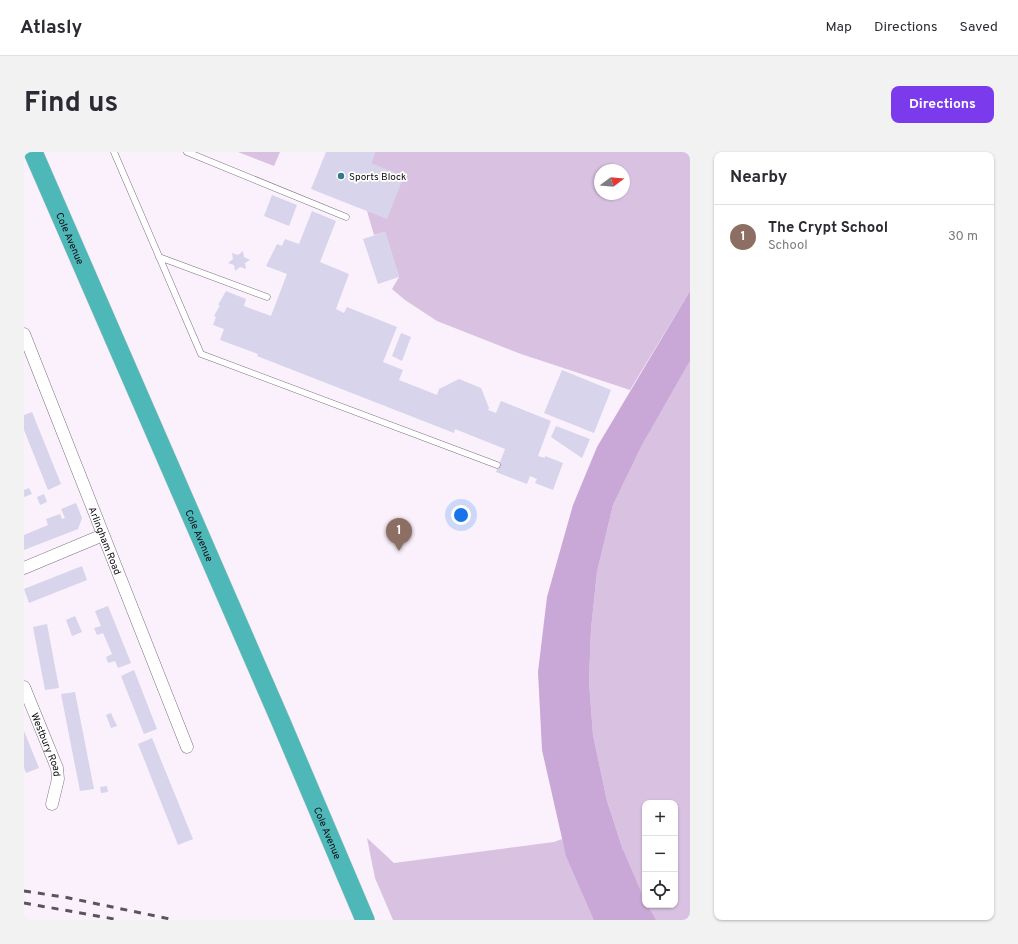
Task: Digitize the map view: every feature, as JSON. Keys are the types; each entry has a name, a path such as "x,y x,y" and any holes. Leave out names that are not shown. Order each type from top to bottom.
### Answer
{"highway":[{"name":"Cole Avenue","path":"33,152 281,722 362,913"}],"street":[{"name":"Arlingham Road","path":"24,334 187,747"},
{"path":"24,568 103,535"},
{"name":"Westbury Road","path":"24,687 58,768 58,779 52,804"}],"lane":[{"path":"114,152 201,354 497,465"},
{"path":"187,152 346,217"},
{"path":"159,257 267,298"}],"shaded area":[{"path":"238,152 280,152 274,166"},
{"path":"375,152 690,152 690,291 630,390 521,354 437,321 405,300 392,289 399,277 385,232 374,235 367,211 371,163"},
{"path":"690,291 690,361 641,447 613,505 597,572 591,629 589,681 593,735 607,801 623,850 642,894 642,908 649,908 656,920 594,920 566,856 542,750 538,672 547,597 573,505 597,447"},
{"path":"690,361 690,920 393,920 375,878 367,838 394,863 554,842 562,839 567,856 623,850 607,801 593,735 589,681 591,629 597,572 613,505 641,447"}],"building":[{"path":"326,152 375,152 371,163 404,176 387,219 311,189"},
{"path":"272,195 297,205 289,226 264,216"},
{"path":"312,211 336,221 320,262 349,274 336,309 344,313 347,307 397,327 383,362 403,370 399,380 437,395 439,389 459,379 481,388 489,408 488,410 496,413 501,401 551,421 538,456 545,458 545,456 563,463 553,490 535,483 537,479 530,476 527,484 496,472 505,449 455,429 454,433 257,356 258,354 220,340 224,329 213,325 216,317 214,316 226,291 246,299 244,306 271,316 287,274 266,266 277,244 282,246 285,239 299,244"},
{"path":"385,232 399,277 378,284 363,239"},
{"path":"243,251 244,257 250,260 245,263 246,269 240,267 235,271 234,265 228,263 233,259 232,253 238,255"},
{"path":"401,333 411,337 402,361 392,356"},
{"path":"562,370 611,390 594,433 544,413"},
{"path":"32,412 61,484 48,490 24,430 24,415"},
{"path":"556,426 590,439 582,458 551,437"},
{"path":"29,488 32,494 24,497 24,490"},
{"path":"44,494 47,502 40,505 37,497"},
{"path":"76,503 82,518 78,529 24,550 24,535 48,525 46,519 60,514 62,519 65,518 61,509"},
{"path":"82,566 87,580 29,603 24,589"},
{"path":"108,606 131,663 118,668 115,661 108,663 106,657 112,654 103,633 97,635 94,628 101,626 95,611"},
{"path":"75,616 82,632 72,636 66,620"},
{"path":"47,624 59,688 45,690 33,627"},
{"path":"134,670 157,729 144,734 121,676"},
{"path":"75,692 94,789 80,791 61,694"},
{"path":"111,713 117,726 111,728 106,715"},
{"path":"24,731 39,768 26,773 24,768"},
{"path":"152,738 193,839 178,845 138,744"},
{"path":"107,786 108,792 101,793 100,787"}],"railway":[{"path":"24,891 64,897 175,920"},
{"path":"24,903 120,920"}],"place":[{"name":"Sports Block","path":"341,176"},
{"name":"The Crypt School","path":"399,551"}]}
